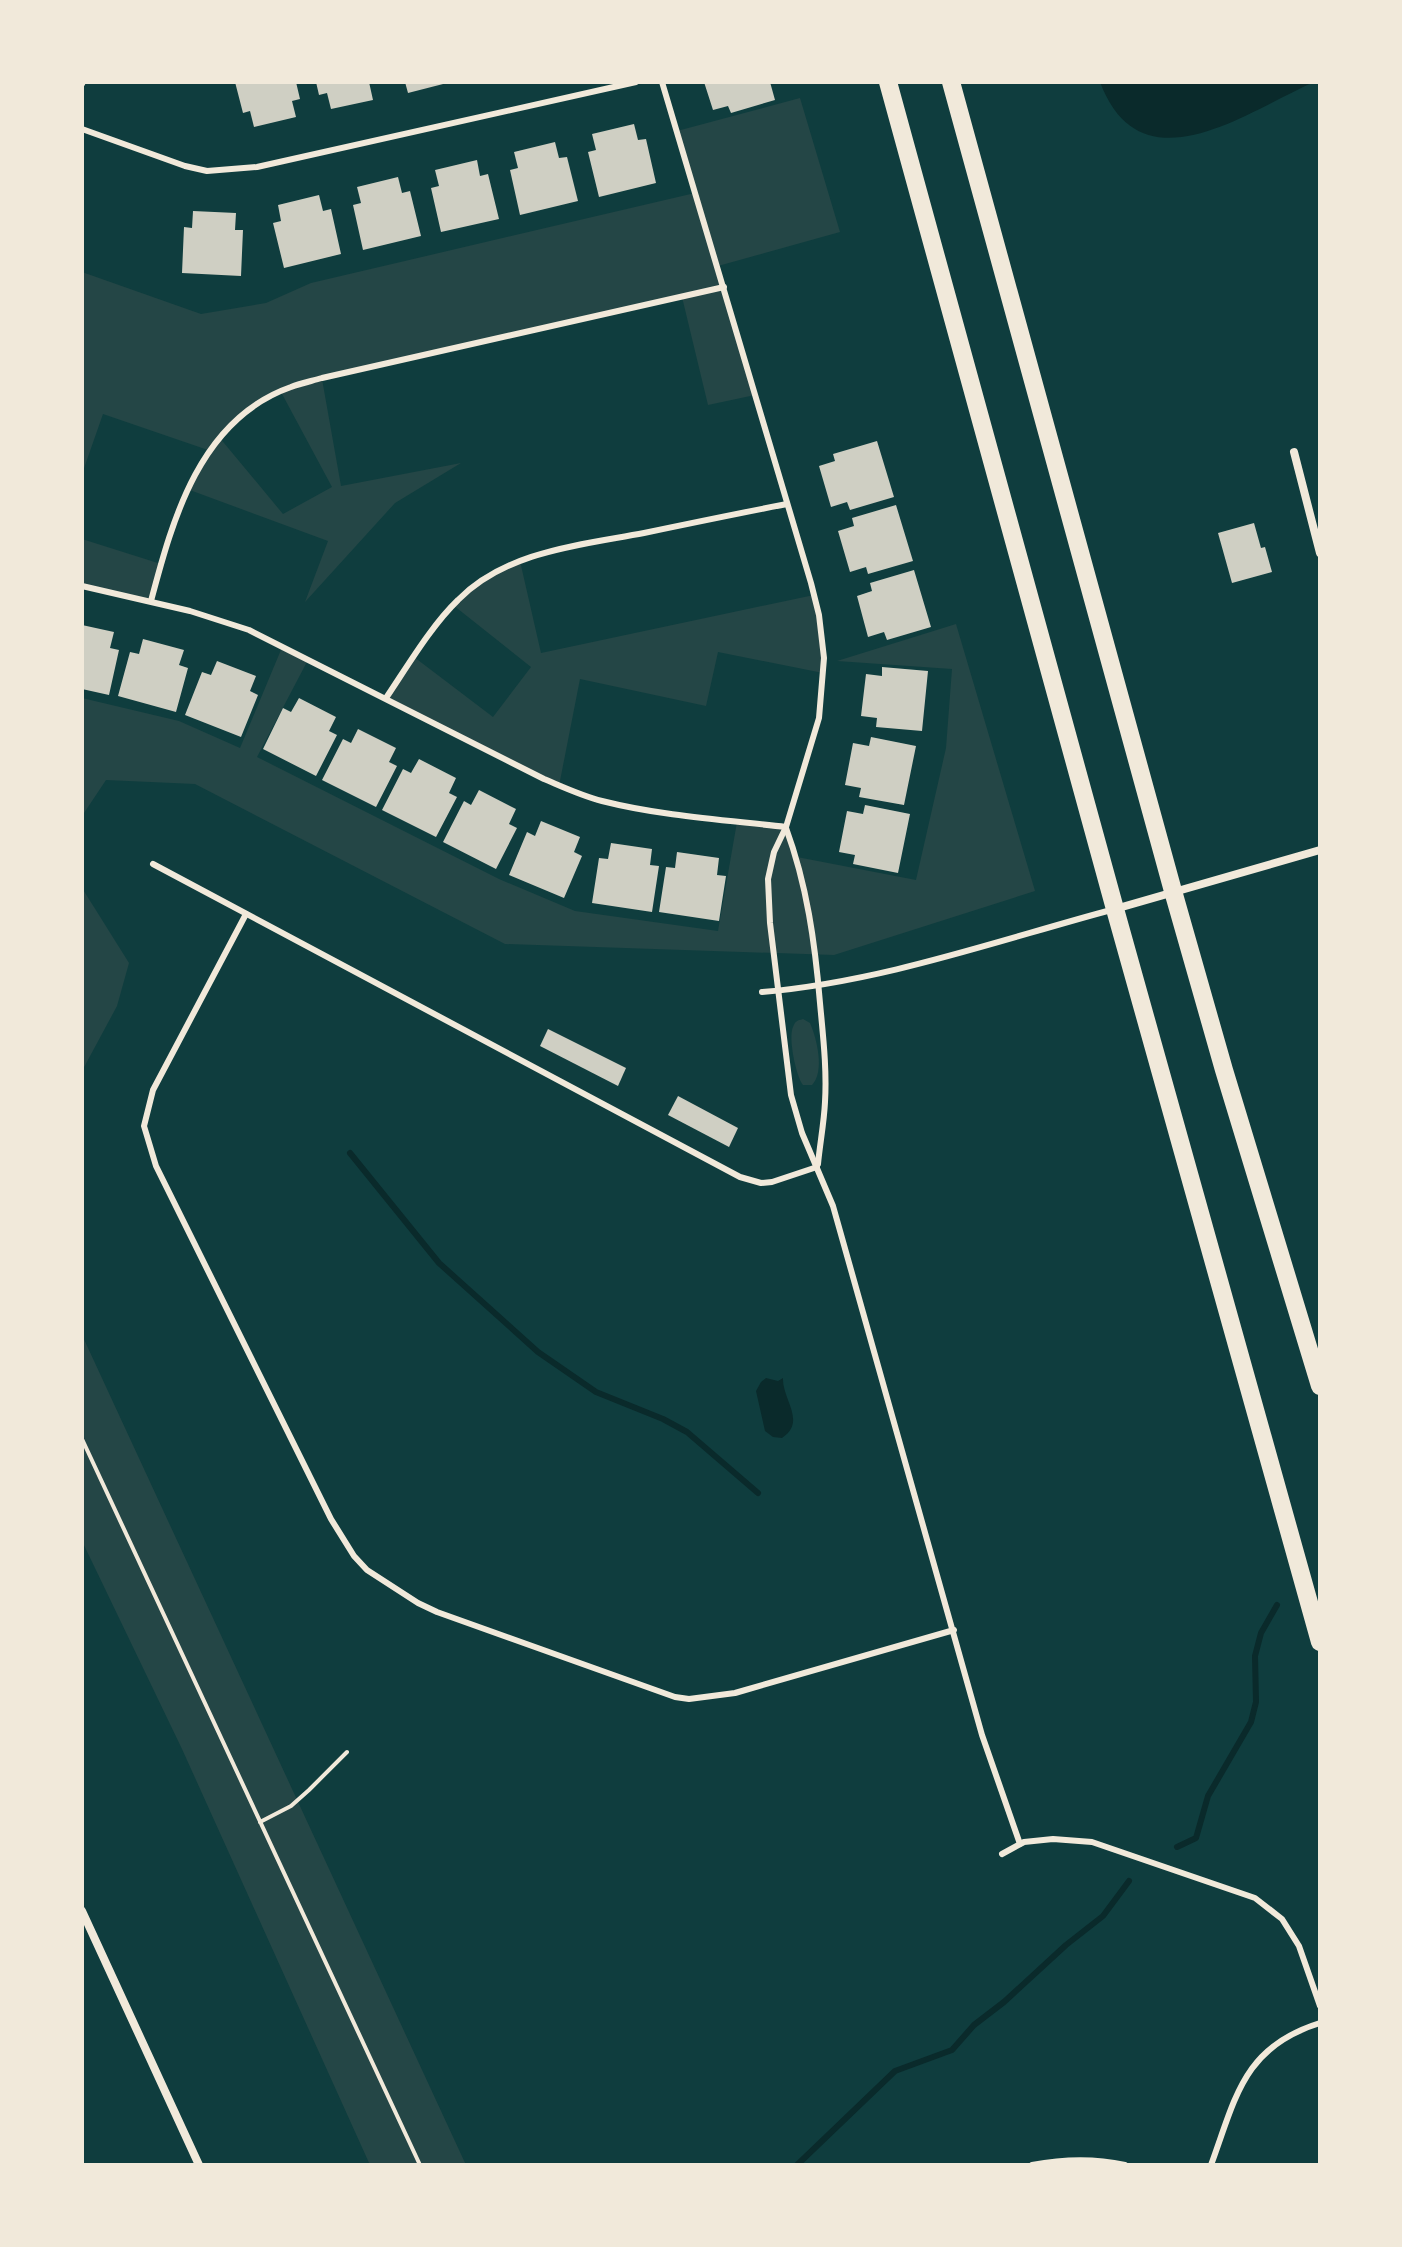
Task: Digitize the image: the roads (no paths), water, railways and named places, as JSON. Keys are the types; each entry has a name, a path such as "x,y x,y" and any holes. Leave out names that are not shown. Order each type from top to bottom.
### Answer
{"main road":[{"path":"888,82 1320,1642"},
{"path":"951,82 1173,891 1320,1386"}],"street":[{"path":"1294,452 1320,553"},
{"path":"1115,909 1320,850"},
{"path":"82,1911 199,2165"}],"lane":[{"path":"82,129 185,166 207,171 229,170 257,167 636,82"},
{"path":"662,82 819,615 824,666 819,718 786,827 774,852 768,879 770,923 791,1095 802,1133 833,1206 982,1735 1020,1844"},
{"path":"151,601 179,510 201,462 229,426 266,399 290,387 322,378 724,287"},
{"path":"386,698 458,599 507,567 566,548 787,504"},
{"path":"82,586 205,615 249,630 544,779 599,800 630,807 786,827"},
{"path":"786,827 809,905 819,986 825,1103 817,1167"},
{"path":"153,864 740,1177 761,1183 772,1182 817,1167"},
{"path":"762,992 819,986 892,971 1115,909"},
{"path":"246,914 153,1090 144,1126 156,1166 331,1519 354,1556 367,1570 399,1592 437,1612 675,1697 689,1699 735,1693 954,1630"},
{"path":"1002,1854 1020,1844 1053,1839 1092,1842 1255,1898 1282,1919 1299,1946 1320,2006"},
{"path":"1211,2165 1236,2097 1255,2062 1288,2035 1320,2023"},
{"path":"1032,2165 1078,2159 1125,2165"}],"waterway":[{"path":"350,1153 439,1263 538,1352 596,1392 687,1432 758,1493"},
{"path":"1177,1847 1196,1838 1208,1796 1251,1722 1256,1702 1255,1656 1261,1633 1277,1605"},
{"path":"797,2165 895,2071 952,2050 974,2025 1103,1916 1129,1881"}]}
